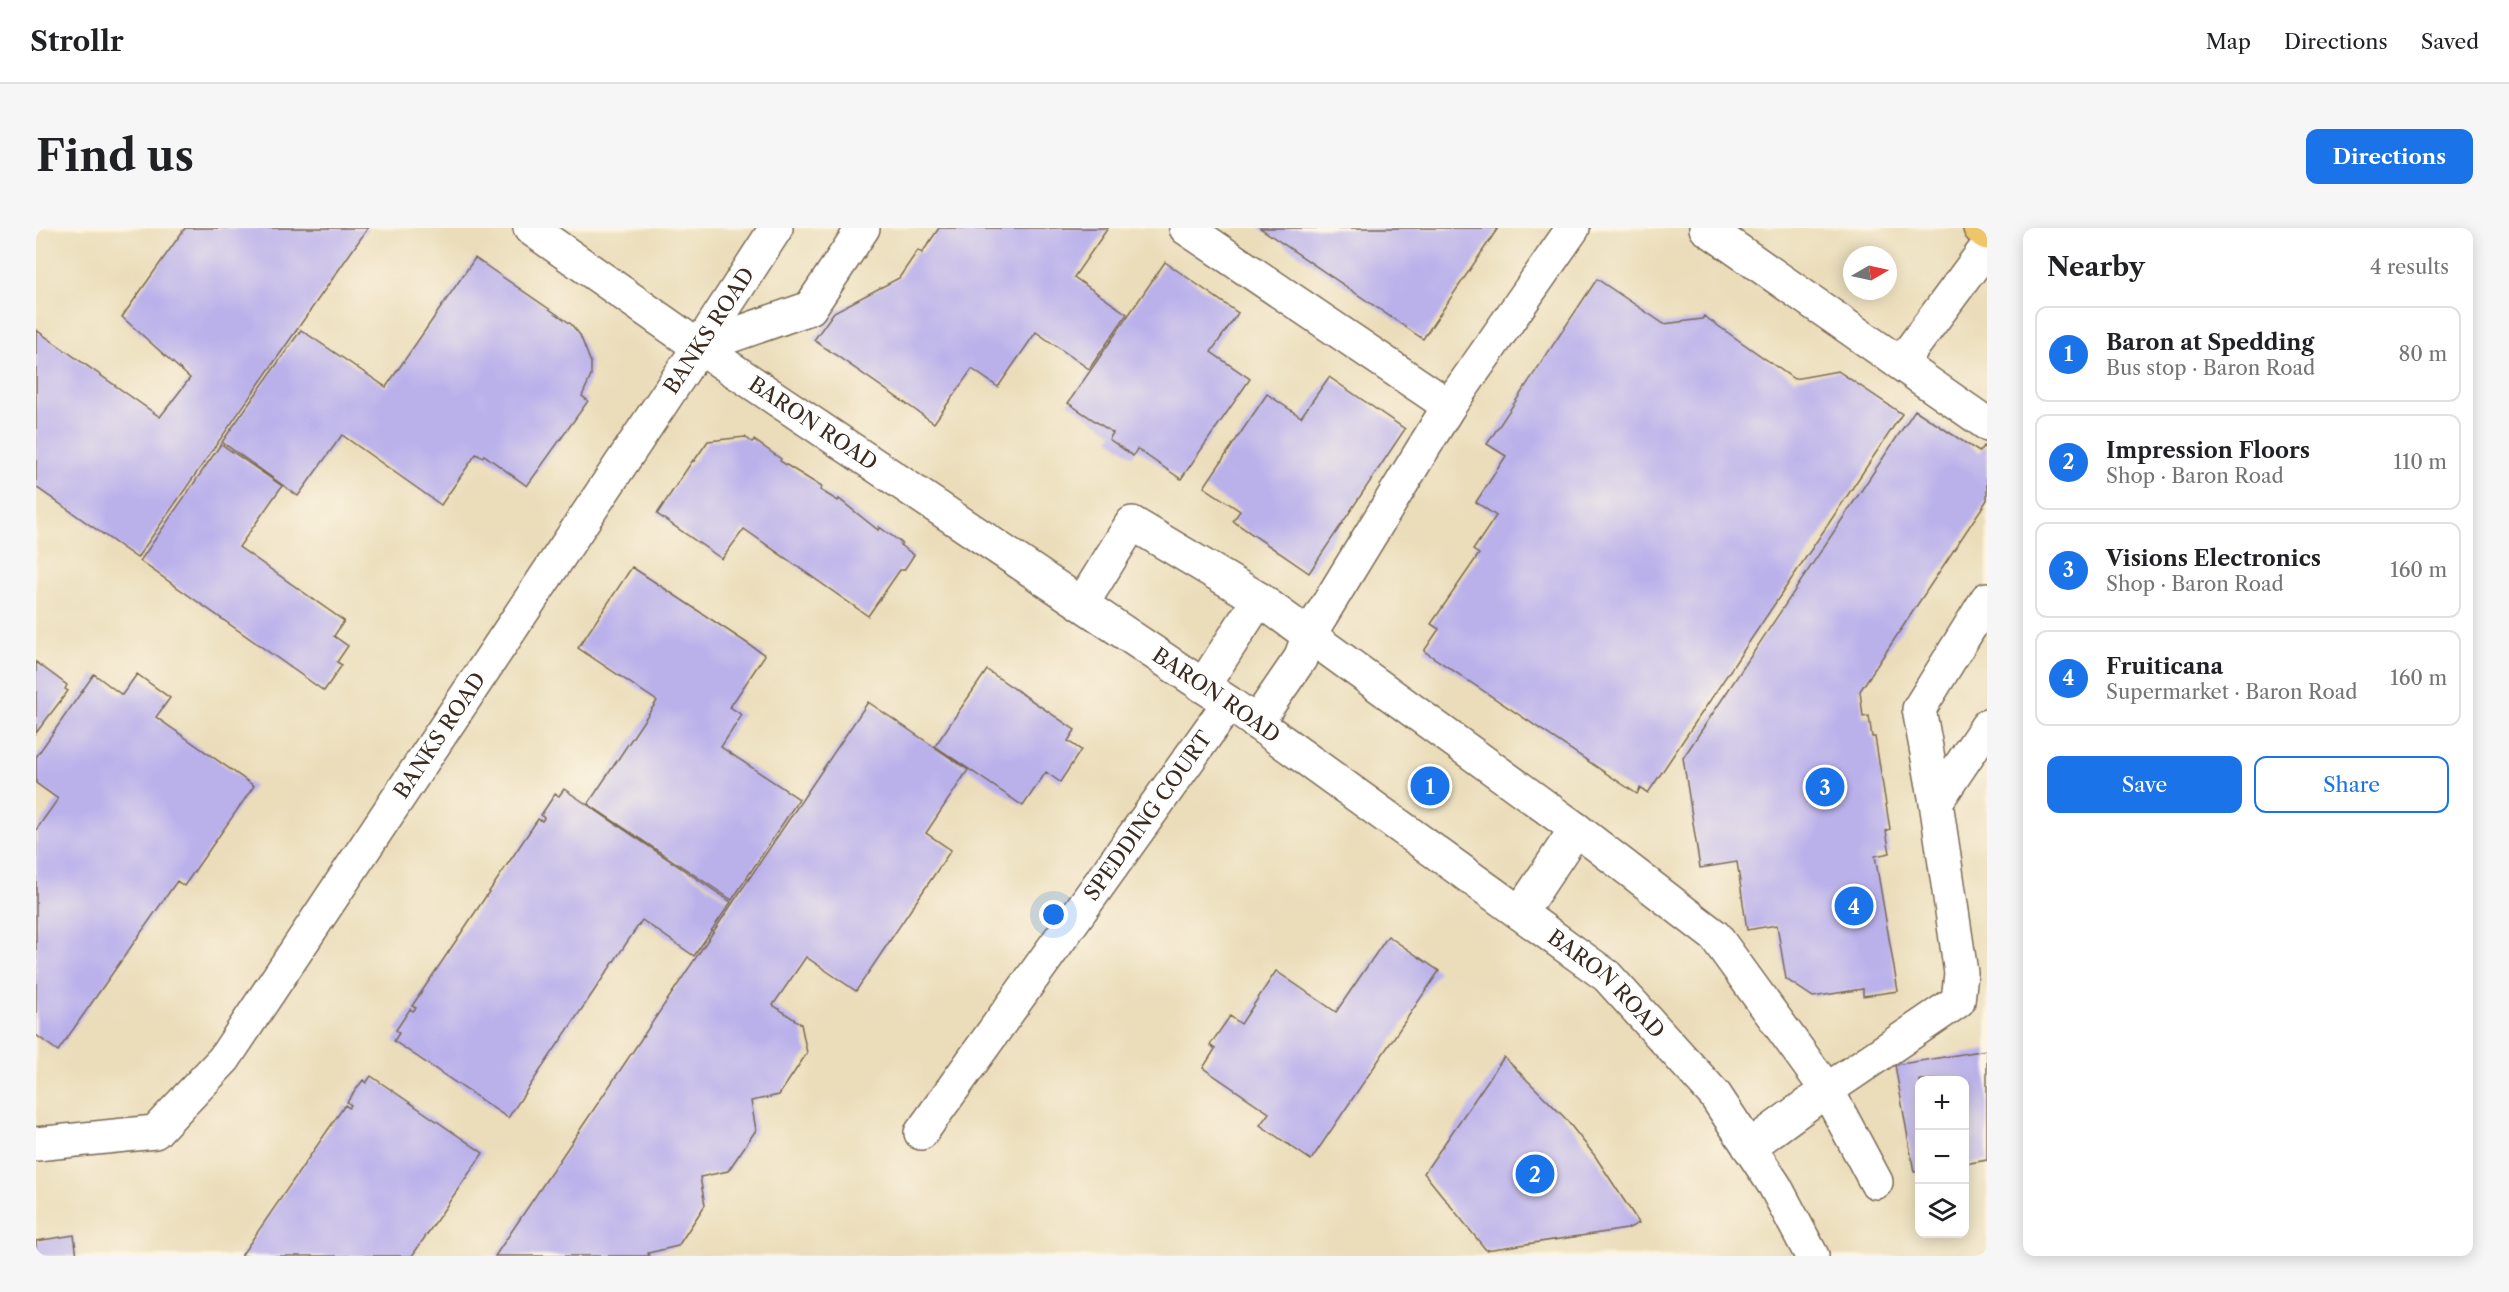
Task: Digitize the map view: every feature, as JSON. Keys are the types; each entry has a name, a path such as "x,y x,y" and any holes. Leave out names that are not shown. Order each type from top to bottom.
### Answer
{"highway":[{"path":"1980,228 1987,233"}],"street":[{"name":"BARON ROAD","path":"530,228 699,347 1216,695 1607,976 1715,1095 1775,1186 1812,1256"},
{"name":"BANKS ROAD","path":"36,1144 155,1132 224,1059 776,228"},
{"path":"699,347 810,308 864,228"},
{"path":"1186,228 1449,406"},
{"path":"1256,723 1300,659 1308,637 1449,406 1573,228"},
{"path":"1706,228 1987,424"},
{"path":"1901,363 1987,247"},
{"path":"1082,604 1132,523 1258,599 1576,830 1715,936 1827,1090 1876,1182"},
{"name":"SPEDDING COURT","path":"921,1133 1216,695 1258,599"},
{"path":"1749,1147 1827,1090 1972,999 1961,973 1936,802 1919,709 1987,599"},
{"path":"1936,802 1987,726"},
{"path":"1520,913 1576,830"}],"building":[{"path":"185,228 368,228 137,558 36,487 36,330 160,417 190,378 122,317"},
{"path":"939,228 1108,228 1074,277 1127,314 1089,369 1036,332 998,387 972,369 934,423 814,340 834,312 899,278 918,250 922,253"},
{"path":"1260,228 1498,228 1423,339"},
{"path":"475,258 571,324 580,335 591,363 591,376 582,396 588,401 527,486 484,455 482,457 476,454 441,505 342,435 298,496 222,442 301,330 386,387"},
{"path":"1165,262 1238,313 1211,352 1250,379 1181,479 1137,449 1133,456 1109,439 1113,433 1068,403"},
{"path":"1597,279 1664,324 1702,319 1704,316 1794,379 1838,371 1902,414 1648,793 1640,788 1637,794 1424,651 1439,629 1431,624 1479,554 1473,550 1496,516 1476,502 1506,456 1487,444"},
{"path":"1329,377 1405,429 1309,573 1233,521 1240,511 1204,487 1267,394 1301,417"},
{"path":"1915,410 1979,452 1983,446 1987,449 1987,500 1860,691 1863,717 1869,716 1872,737 1875,737 1890,829 1886,831 1890,853 1875,856 1898,991 1863,996 1863,989 1813,997 1786,979 1777,925 1747,930 1737,862 1700,868 1683,758"},
{"path":"745,437 752,442 754,440 781,459 780,461 822,487 820,490 838,501 839,499 878,530 879,527 902,543 900,545 914,555 904,570 900,570 868,616 744,529 722,559 657,514 708,441"},
{"path":"221,444 282,486 239,547 344,621 334,636 348,646 337,662 342,665 324,691 140,561"},
{"path":"632,567 765,655 730,707 742,715 721,747 799,799 732,900 588,804 657,701 578,648"},
{"path":"36,662 67,685 65,689 68,691 36,733"},
{"path":"987,670 1075,730 1068,741 1081,750 1060,782 1046,772 1023,806 935,746"},
{"path":"94,674 122,695 137,674 170,698 156,717 254,786 184,886 177,881 58,1051 36,1035 36,830 58,799 36,783 36,757"},
{"path":"868,702 968,770 926,833 951,850 856,991 806,957 773,1005 801,1024 807,1053 779,1095 751,1101 756,1130 728,1171 700,1177 705,1205 678,1246 648,1253 649,1256 495,1256"},
{"path":"564,789 731,902 694,956 642,920 508,1118 394,1041 399,1033 396,1030 410,1009 413,1011 416,1008 412,1006 538,819 542,821 544,818 541,815 555,794 559,796"},
{"path":"1388,936 1439,971 1311,1160 1260,1125 1269,1113 1203,1068 1215,1049 1210,1045 1230,1016 1241,1024 1276,971 1336,1012"},
{"path":"1987,1050 1987,1160 1969,1163 1969,1076 1915,1076 1914,1172 1895,1065"},
{"path":"1504,1057 1565,1118 1595,1156 1639,1223 1627,1229 1486,1250 1424,1173"},
{"path":"371,1076 483,1153 412,1256 241,1256 345,1105 349,1108 351,1105 347,1102 363,1080 366,1083"},
{"path":"74,1235 77,1256 36,1256 36,1241"}],"place":[{"name":"Baron at Spedding","path":"1430,786"},
{"name":"Visions Electronics","path":"1825,787"},
{"name":"Fruiticana","path":"1854,906"},
{"name":"Impression Floors","path":"1535,1174"}]}
